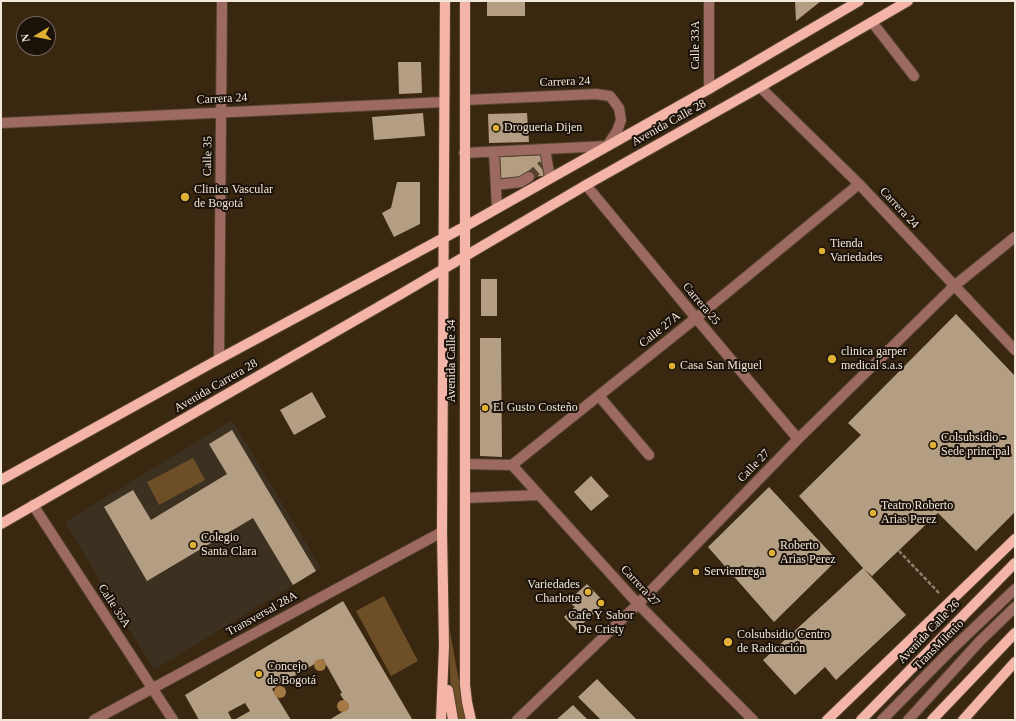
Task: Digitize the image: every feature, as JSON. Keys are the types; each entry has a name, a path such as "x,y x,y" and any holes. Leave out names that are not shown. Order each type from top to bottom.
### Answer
{"main road":[{"name":"Avenida Calle 34","path":"441,720 444,646 442,532 445,1"},
{"name":"Avenida Calle 34","path":"465,1 465,685 471,720"},
{"name":"Avenida Calle 28","path":"443,238 709,89 859,1"},
{"name":"Avenida Calle 28","path":"443,269 586,185 760,87 908,1"},
{"name":"Avenida Carrera 28","path":"1,480 219,358 443,238"},
{"name":"Avenida Carrera 28","path":"1,524 443,269"},
{"path":"827,720 1015,540"},
{"name":"Avenida Calle 26","path":"861,720 1015,562"},
{"path":"932,720 1015,633"},
{"path":"444,646 448,700 453,720"},
{"path":"963,720 1015,662"}],"street":[{"name":"Calle 35","path":"219,358 222,1"},
{"name":"Calle 33A","path":"709,1 709,89"},
{"path":"872,22 914,76"},
{"name":"Carrera 24","path":"760,87 859,184 1015,350"},
{"name":"Carrera 24","path":"465,100 596,94 610,96 619,108 621,120 607,146"},
{"name":"Carrera 24","path":"1,123 444,102"},
{"path":"464,153 607,146"},
{"path":"545,164 565,148"},
{"path":"545,149 545,164 550,178"},
{"path":"494,152 497,208"},
{"path":"496,186 521,182 529,177"},
{"name":"Calle 27A","path":"512,465 696,318 859,184"},
{"name":"Carrera 25","path":"586,185 798,439"},
{"name":"Calle 27","path":"517,720 638,604 798,439 954,286 1015,237"},
{"path":"599,396 649,455"},
{"path":"465,464 512,465"},
{"name":"Carrera 27","path":"512,465 638,604 753,720"},
{"path":"465,498 539,494"},
{"name":"Calle 35A","path":"33,505 173,720"},
{"name":"Transversal 28A","path":"94,720 442,532"},
{"name":"TransMilenio","path":"882,720 950,651 1015,589"},
{"path":"908,720 980,642 1015,607"}],"path":[{"path":"899,551 939,593"}],"shaded area":[{"name":"Colegio Santa Clara","path":"232,420 321,568 154,670 65,522"},
{"path":"193,458 205,480 159,505 147,482"},
{"path":"384,596 418,661 391,676 356,611"},
{"path":"448,620 466,720 456,720 451,699"}],"building":[{"path":"487,1 525,1 525,16 487,16"},
{"path":"795,1 821,1 796,21"},
{"path":"398,62 421,62 422,93 399,94"},
{"path":"423,113 425,136 374,140 372,117"},
{"path":"527,113 529,142 489,143 488,114"},
{"path":"543,155 544,176 501,178 500,157"},
{"path":"397,182 420,182 420,224 394,237 382,213 391,208"},
{"path":"481,279 497,279 497,316 481,316"},
{"name":"Colsubsidio - Sede principal","path":"956,314 1015,376 1015,512 976,551 938,513 872,576 864,569 906,615 836,680 825,667 795,695 763,660 863,568 799,496 861,435 848,423"},
{"path":"480,338 501,338 502,457 480,456"},
{"path":"312,392 326,417 294,435 280,410"},
{"path":"232,430 316,571 293,585 253,518 147,581 104,507 133,490 151,520 227,474 209,444"},
{"path":"591,476 609,496 591,511 574,492"},
{"name":"Roberto Arias Perez","path":"769,487 837,560 774,622 708,547"},
{"path":"587,584 605,603 576,630 564,617 575,607 568,601"},
{"name":"Concejo de Bogotá","path":"343,601 412,719 329,720 349,708 340,694 342,693 323,659 272,689 291,720 234,720 250,711 245,703 228,712 232,720 199,720 185,695"},
{"path":"597,679 637,720 601,720 578,697"},
{"path":"573,705 588,720 556,720"}],"tunnel":[{"path":"529,177 543,165"}],"place":[{"name":"Drogueria Dijen","path":"496,128"},
{"name":"Clinica Vascular de Bogotá","path":"185,197"},
{"name":"Tienda Variedades","path":"822,251"},
{"name":"clinica garper medical s.a.s","path":"832,359"},
{"name":"Casa San Miguel","path":"672,366"},
{"name":"El Gusto Costeño","path":"485,408"},
{"name":"Colsubsidio - Sede principal","path":"933,445"},
{"name":"Teatro Roberto Arias Perez","path":"873,513"},
{"name":"Colegio Santa Clara","path":"193,545"},
{"name":"Roberto Arias Perez","path":"772,553"},
{"name":"Servientrega","path":"696,572"},
{"name":"Variedades Charlotte","path":"588,592"},
{"name":"Cafe Y Sabor De Cristy","path":"601,603"},
{"name":"Colsubsidio Centro de Radicación","path":"728,642"},
{"name":"Concejo de Bogotá","path":"259,674"}]}
